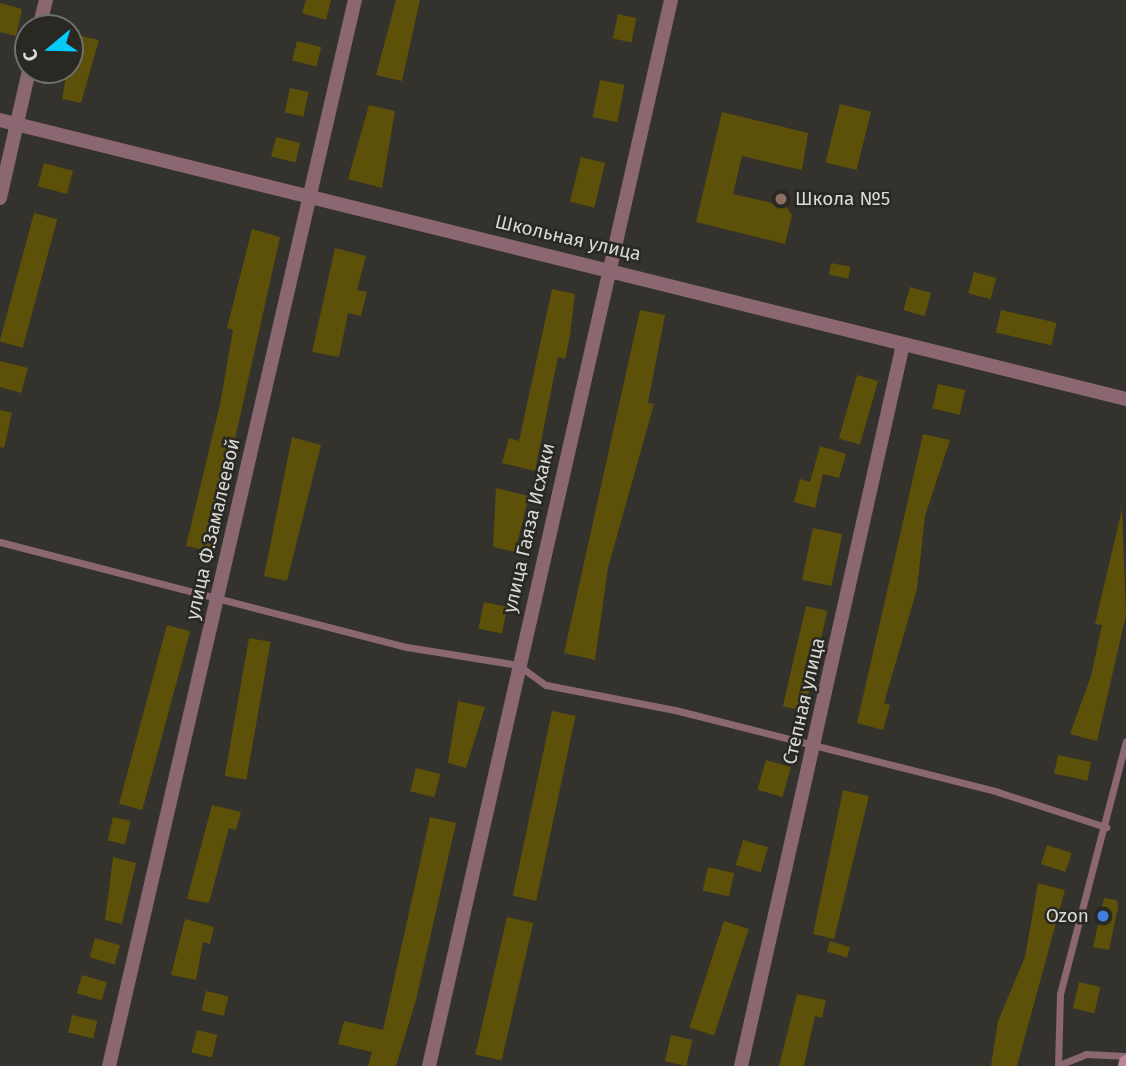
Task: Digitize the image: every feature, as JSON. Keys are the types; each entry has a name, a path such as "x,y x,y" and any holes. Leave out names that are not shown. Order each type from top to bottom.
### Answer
{"street":[{"name":"улица Ф.Замалеевой","path":"109,1066 307,197 355,0"},
{"name":"улица Гаяза Исхаки","path":"429,1066 608,267 671,0"},
{"path":"0,198 26,84"},
{"name":"Школьная улица","path":"0,120 307,197 608,267 1126,399"},
{"name":"Степная улица","path":"741,1066 904,344"}],"lane":[{"path":"0,542 217,601 407,647 518,665 546,685 814,746 998,792 1106,827"},
{"path":"1126,741 1106,827 1060,994 1058,1065 1086,1054 1126,1056"}],"building":[{"path":"306,0 331,0 326,20 302,13"},
{"path":"396,0 420,0 402,81 376,75"},
{"path":"0,3 22,9 21,14 14,14 14,36 0,32"},
{"path":"618,14 637,18 631,42 613,38"},
{"path":"84,37 99,40 81,103 62,99 65,84 84,84"},
{"path":"297,41 321,47 316,66 292,60"},
{"path":"600,80 625,85 617,122 593,117"},
{"path":"290,88 309,92 303,116 285,112"},
{"path":"840,104 871,112 857,170 825,162"},
{"path":"369,105 395,111 382,188 348,179"},
{"path":"722,112 808,133 802,170 742,156 733,194 786,206 792,215 785,244 696,222"},
{"path":"276,137 300,143 295,162 271,156"},
{"path":"581,157 605,163 594,208 570,202"},
{"path":"44,163 73,171 67,194 38,186"},
{"path":"34,213 57,219 23,348 0,340"},
{"path":"252,229 280,237 210,551 186,546 220,404 233,330 227,328"},
{"path":"335,248 366,256 357,290 367,292 361,316 348,313 339,357 312,352"},
{"path":"831,263 851,267 848,279 829,275"},
{"path":"974,272 996,278 991,299 968,293"},
{"path":"910,287 931,293 925,316 903,310"},
{"path":"552,289 575,294 565,359 558,357 535,471 502,463 509,438 519,441"},
{"path":"640,310 665,315 648,403 654,404 608,568 595,660 564,653"},
{"path":"1001,310 1057,323 1051,345 996,332"},
{"path":"0,361 28,368 21,393 0,387"},
{"path":"857,375 878,381 860,445 839,438"},
{"path":"938,384 965,390 960,415 932,408"},
{"path":"0,410 12,413 4,448 0,447"},
{"path":"923,434 950,440 925,516 917,589 884,703 890,705 883,730 857,723"},
{"path":"292,437 321,445 287,581 264,576"},
{"path":"820,446 846,454 839,478 823,474 815,508 794,502 800,479 810,482"},
{"path":"496,488 529,496 515,552 493,547"},
{"path":"1122,509 1126,615 1097,741 1070,734 1091,676 1102,625 1095,624"},
{"path":"813,528 842,534 831,586 802,580"},
{"path":"484,602 507,607 502,633 478,628"},
{"path":"806,606 827,611 804,711 783,706"},
{"path":"167,625 190,631 142,810 119,804"},
{"path":"249,638 271,642 246,780 225,776"},
{"path":"458,701 485,707 466,768 448,763"},
{"path":"552,711 575,716 536,901 513,896"},
{"path":"1058,755 1091,762 1087,781 1054,774"},
{"path":"766,760 791,767 782,797 757,790"},
{"path":"416,768 440,774 434,797 410,791"},
{"path":"843,790 869,796 834,939 813,934"},
{"path":"212,805 241,812 236,830 229,828 209,903 187,899"},
{"path":"113,817 131,821 125,844 108,840"},
{"path":"430,817 456,823 416,1000 396,1066 368,1066 372,1052 338,1044 344,1021 383,1030"},
{"path":"743,840 768,847 761,872 736,865"},
{"path":"1047,845 1072,853 1066,872 1041,864"},
{"path":"113,857 136,863 122,924 105,920"},
{"path":"708,867 734,873 729,896 703,890"},
{"path":"1038,883 1065,890 1017,1066 991,1066 998,1021 1025,957"},
{"path":"1104,898 1117,900 1118,908 1109,950 1093,947"},
{"path":"507,917 533,923 502,1060 475,1054"},
{"path":"185,919 214,927 210,944 203,942 196,980 171,975"},
{"path":"724,921 749,929 714,1036 689,1028"},
{"path":"95,938 120,945 114,964 89,957"},
{"path":"830,941 850,947 847,958 827,952"},
{"path":"82,975 107,982 102,1000 77,993"},
{"path":"1079,982 1100,987 1094,1013 1073,1008"},
{"path":"206,991 228,996 224,1016 202,1010"},
{"path":"797,994 826,1000 822,1018 815,1016 804,1066 779,1066"},
{"path":"72,1015 97,1021 93,1038 68,1033"},
{"path":"197,1030 217,1035 212,1057 191,1052"},
{"path":"671,1035 692,1040 686,1066 665,1061"}],"place":[{"name":"Школа №5","path":"781,199"},
{"name":"Ozon","path":"1103,916"}]}
